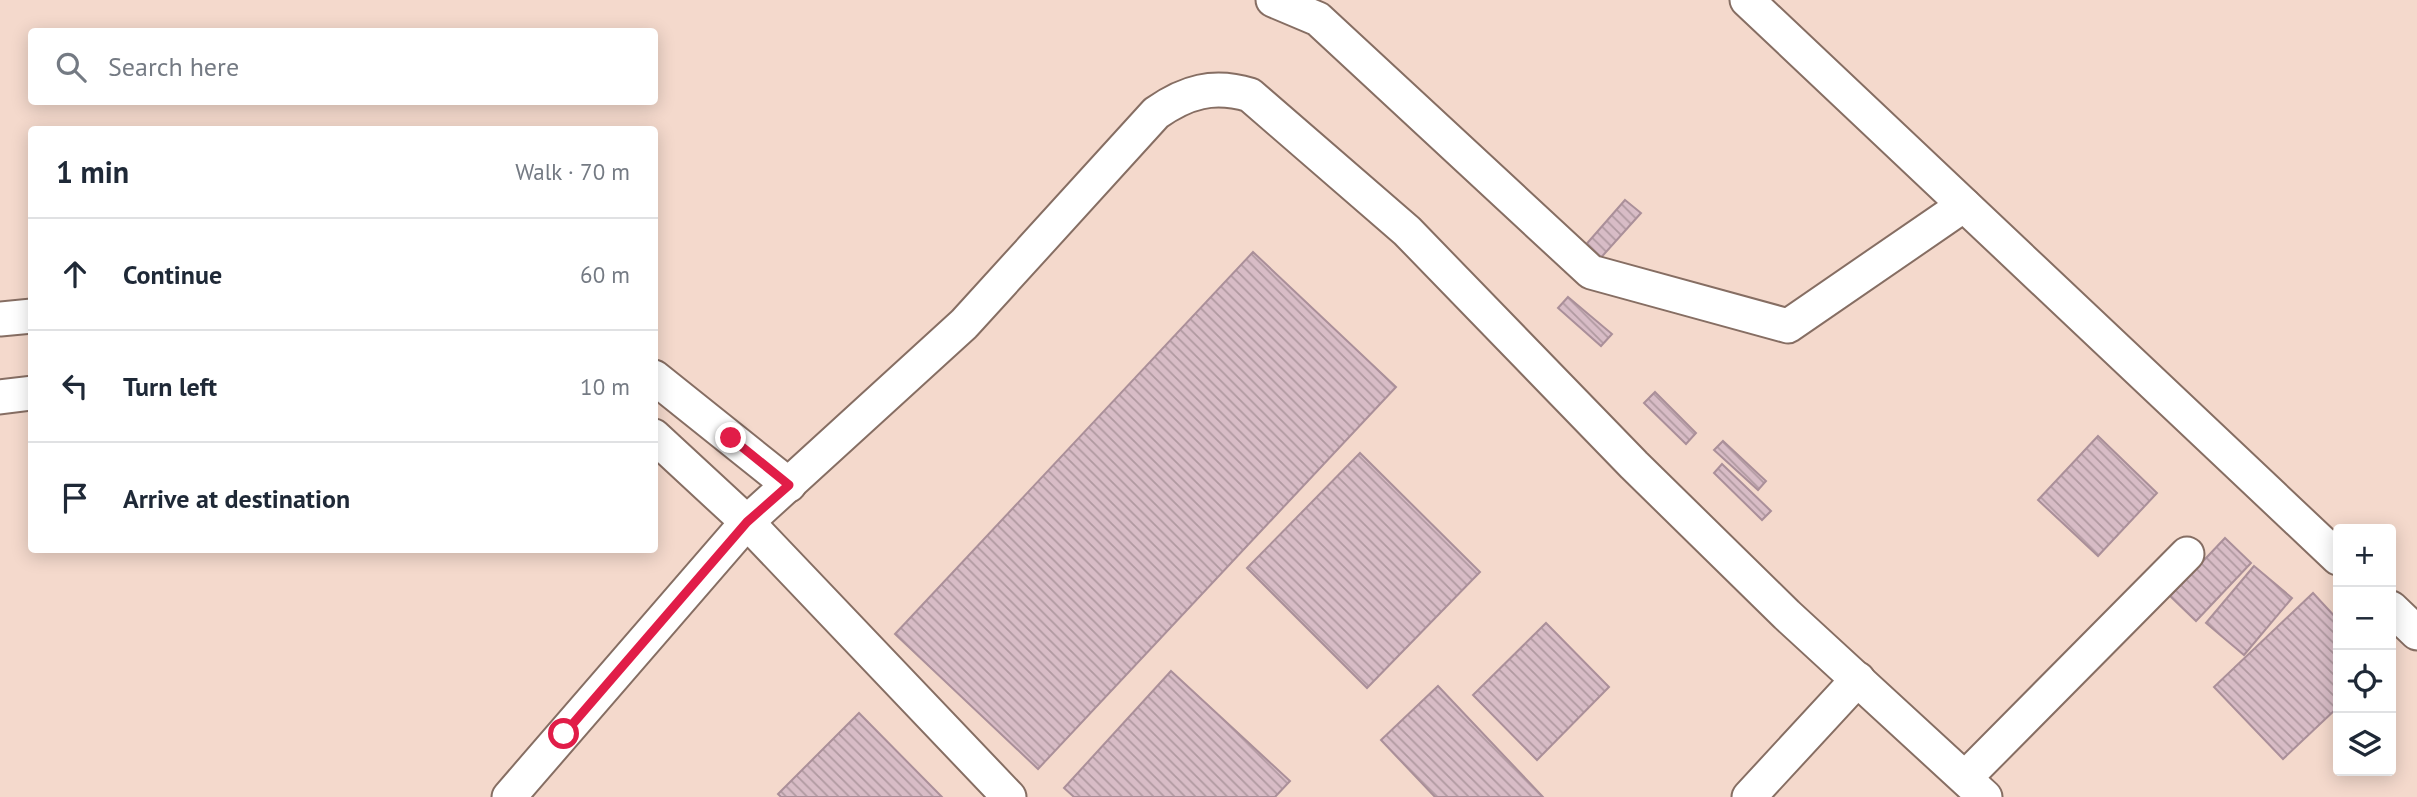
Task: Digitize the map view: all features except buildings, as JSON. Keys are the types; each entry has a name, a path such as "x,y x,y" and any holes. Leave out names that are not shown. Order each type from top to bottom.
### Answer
{"street":[{"path":"1273,0 1318,19 1591,272 1788,326 1964,205"},
{"path":"1747,0 2333,553"},
{"path":"509,797 747,522 964,324 1156,113 1177,98 1200,90 1227,89 1250,95 1407,231 1634,465 1787,615 1976,787 2187,554"},
{"path":"0,319 28,316"},
{"path":"658,380 789,485"},
{"path":"0,397 28,394"},
{"path":"658,440 747,522 1009,797"},
{"path":"2396,613 2417,633"},
{"path":"1749,797 1858,679"}],"route":[{"path":"564,734 747,522 789,485 731,438"}]}
